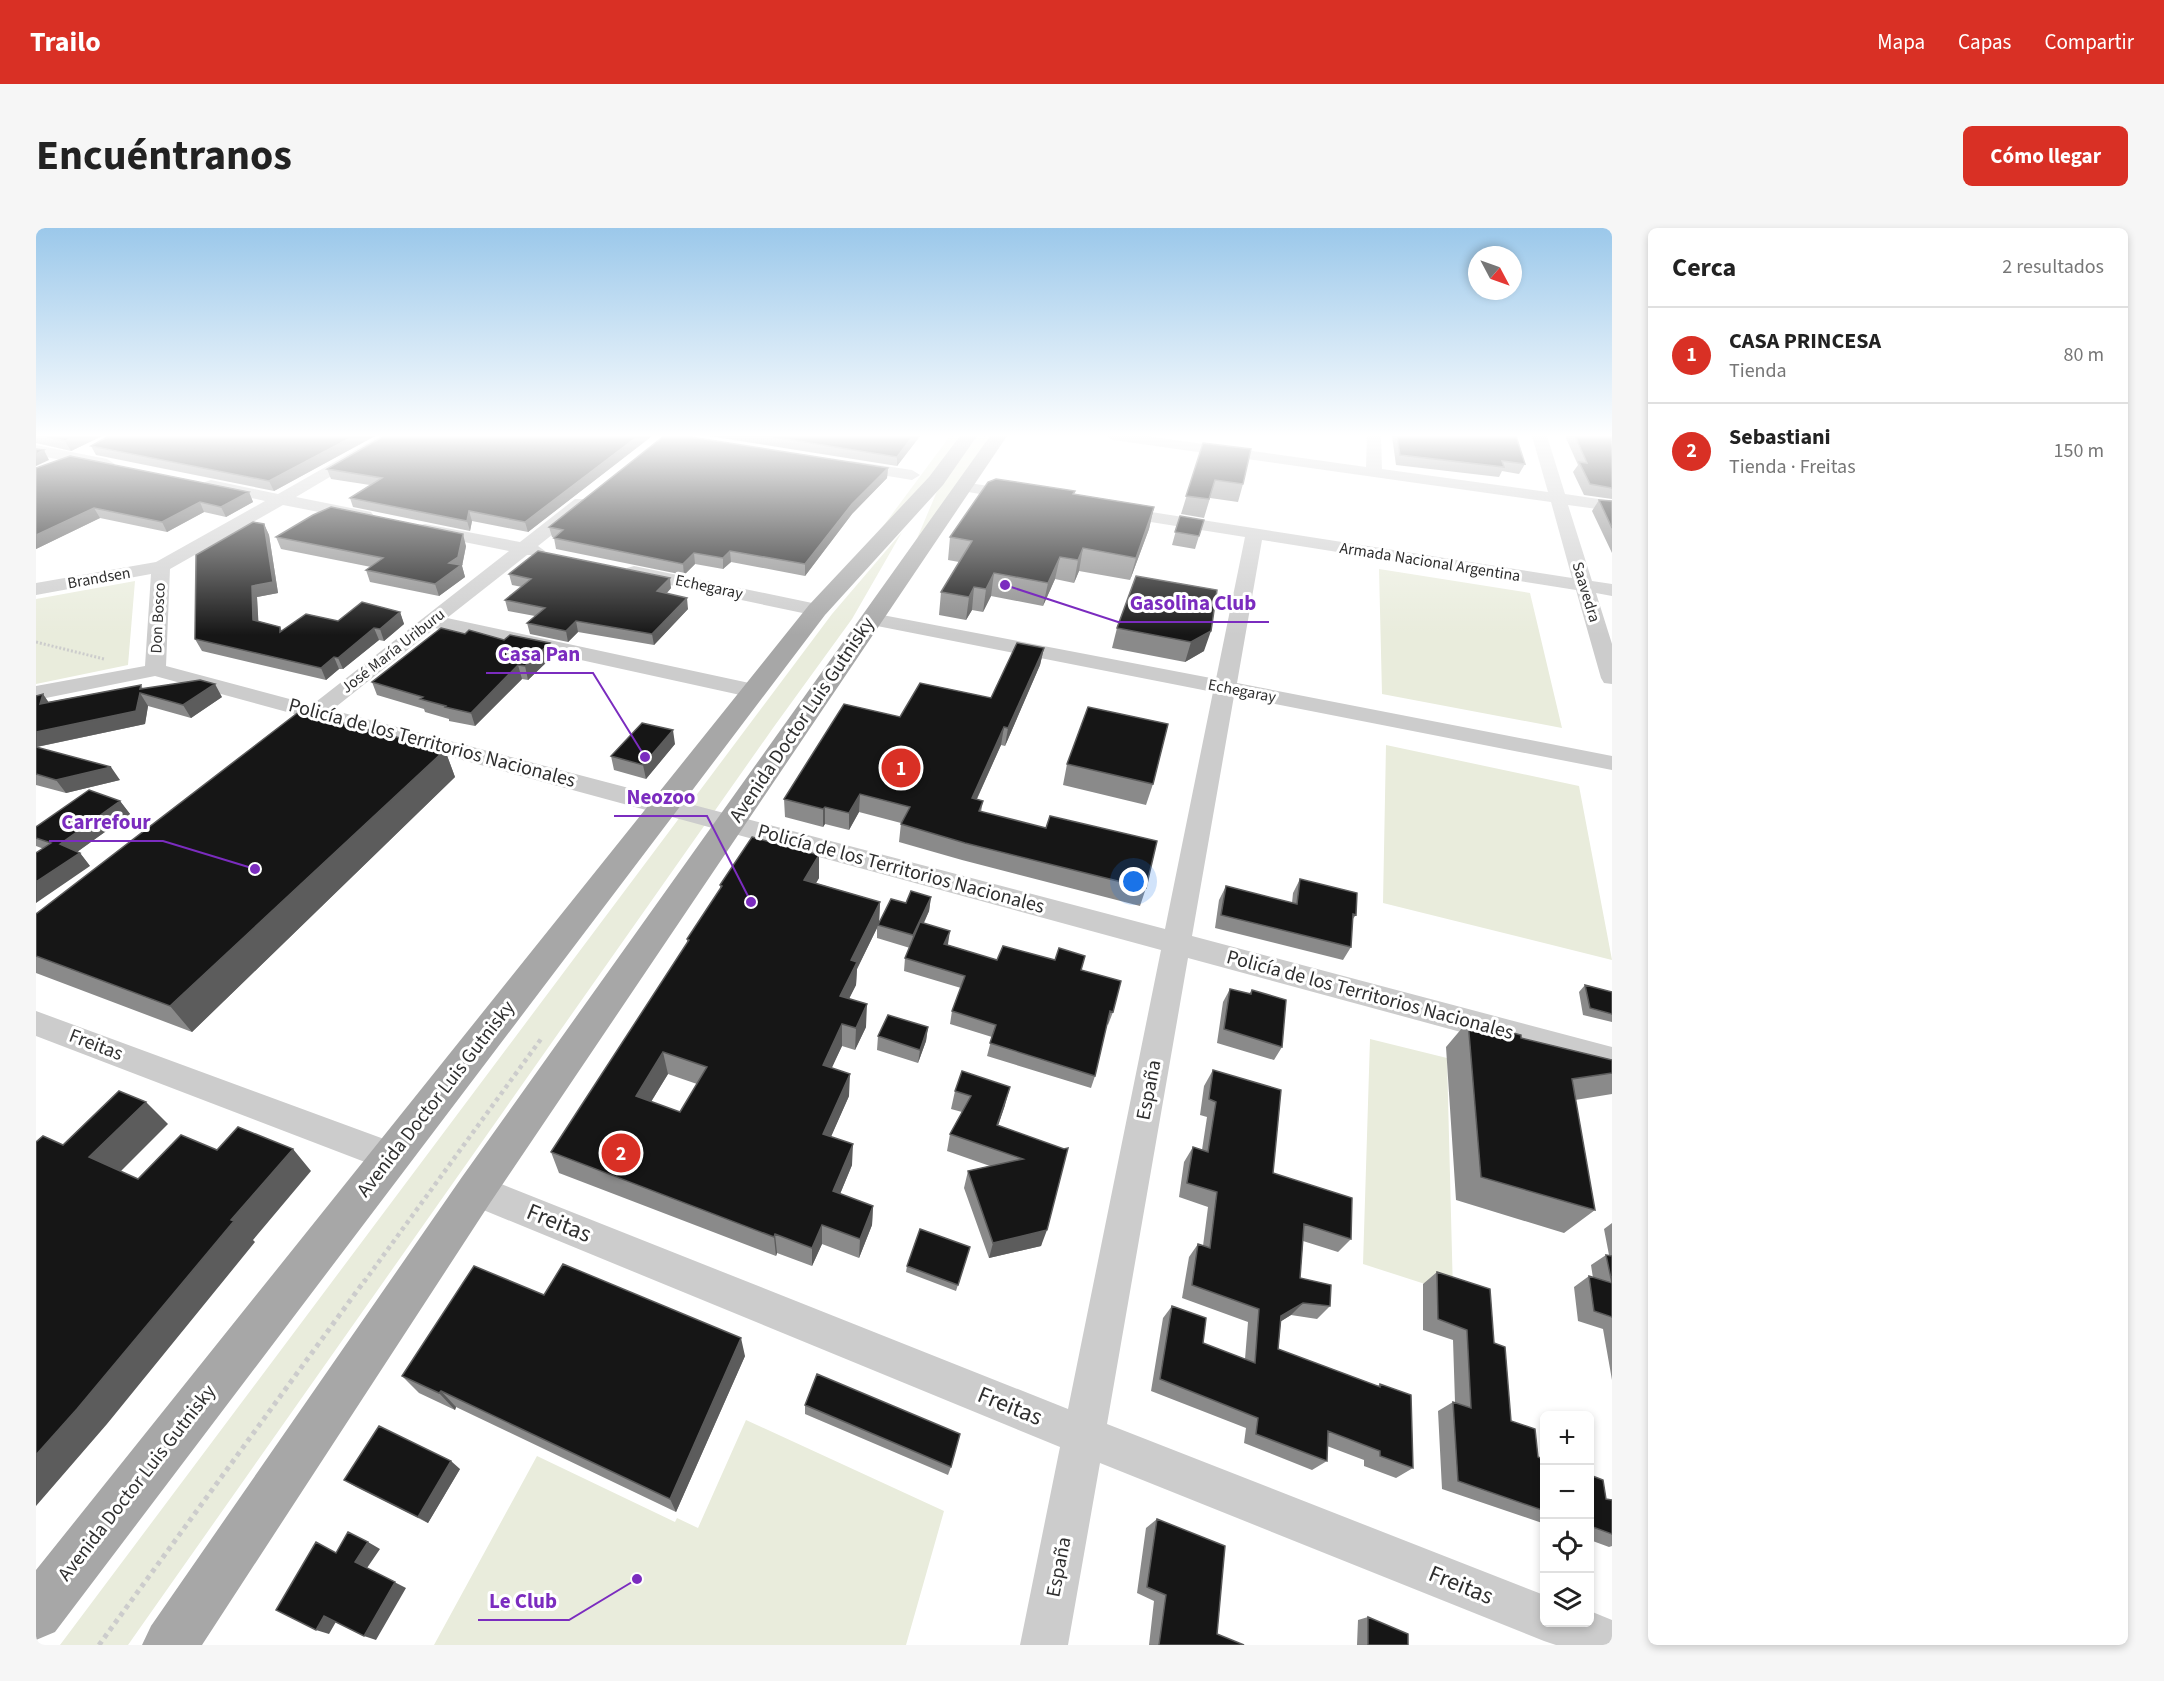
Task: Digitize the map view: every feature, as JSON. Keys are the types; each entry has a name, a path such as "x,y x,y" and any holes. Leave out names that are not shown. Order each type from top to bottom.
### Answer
{"main road":[{"name":"Avenida Doctor Luis Gutnisky","path":"827,598 844,568 893,502"},
{"name":"Avenida Doctor Luis Gutnisky","path":"36,1613 827,598 917,502"},
{"name":"Avenida Doctor Luis Gutnisky","path":"879,608 927,502"},
{"name":"Avenida Doctor Luis Gutnisky","path":"170,1645 476,1190 952,502"}],"street":[{"name":"Don Bosco","path":"36,693 155,669 161,567 277,502"},
{"path":"298,502 386,520"},
{"name":"José María Uriburu","path":"288,734 582,502"},
{"name":"Saavedra","path":"1559,502 1612,678"},
{"path":"1582,502 1612,506"},
{"name":"Armada Nacional Argentina","path":"1093,508 1612,590"},
{"path":"408,525 558,556"},
{"name":"España","path":"1044,1645 1254,534"},
{"name":"Brandsen","path":"36,589 161,567"},
{"name":"Echegaray","path":"616,568 827,598"},
{"name":"Echegaray","path":"879,608 1226,688 1612,763"},
{"path":"431,621 754,691"},
{"name":"Policía de los Territorios Nacionales","path":"155,669 1612,1060"},
{"name":"Freitas","path":"36,1023 391,1157"},
{"name":"Freitas","path":"476,1190 1084,1436 1540,1616"},
{"path":"1567,1627 1612,1644"}],"path":[{"path":"36,642 128,665 128,675"},
{"path":"99,1645 543,1036"}],"green space":[{"path":"901,502 913,502 855,564"},
{"path":"932,502 945,502 913,548"},
{"path":"902,532 852,619 128,1645 60,1645 832,614"},
{"path":"1379,569 1530,593 1562,728 1382,694"},
{"path":"135,581 128,665 36,684 36,599"},
{"path":"1386,745 1579,786 1612,960 1383,903"},
{"path":"1370,1039 1447,1058 1453,1293 1363,1264"},
{"path":"746,1420 944,1511 906,1645 434,1645 537,1456 675,1522 677,1518 698,1528"}],"building":[{"path":"36,502 200,502 162,522 94,508 36,535"},
{"path":"201,502 230,502 221,507"},
{"path":"371,502 551,502 525,522 469,511 467,521"},
{"path":"580,502 854,502 805,564 730,551 723,558 694,553 683,564 554,538 563,530 549,527"},
{"path":"974,502 1124,502 1154,507 1136,558 1083,548 1078,560 1060,557 1048,583 994,573 986,589 974,587 969,597 941,592 972,541 950,537"},
{"path":"1600,502 1612,502 1612,528"},
{"path":"331,507 463,534 458,557 449,563 461,565 435,584 366,570 383,558 276,537"},
{"path":"1180,516 1204,520 1199,536 1175,532"},
{"path":"253,522 264,524 273,582 252,586 253,620 280,627 280,632 306,614 338,621 362,602 400,612 380,629 374,628 338,658 334,657 321,668 195,639 196,555"},
{"path":"538,551 670,578 657,591 687,598 652,634 576,621 566,631 527,623 545,608 505,600 531,579 509,574"},
{"path":"1136,576 1217,590 1211,631 1191,642 1117,628"},
{"path":"441,628 465,634 469,630 504,640 510,635 550,643 525,666 518,665 471,713 445,707 420,699 423,697 372,682"},
{"path":"1017,643 1044,648 1008,728 1004,727 972,798 983,801 979,811 1046,828 1050,816 1157,841 1146,888 965,843 901,824 910,807 860,794 849,813 784,799 844,704 900,717 920,683 991,698"},
{"path":"200,680 215,684 183,705 140,693 136,711 36,732 36,696 43,694 40,704 141,685 140,689"},
{"path":"1088,707 1168,724 1153,784 1067,764"},
{"path":"300,711 445,750 170,1006 36,956 36,914"},
{"path":"642,723 673,730 643,765 611,756"},
{"path":"36,747 111,767 56,780 36,774"},
{"path":"89,790 120,801 60,844 80,853 36,882 36,853 51,843 36,838 36,827"},
{"path":"752,837 819,855 804,880 880,902 851,960 857,962 840,996 867,1004 856,1028 842,1024 823,1065 850,1074 823,1134 853,1144 833,1191 873,1206 860,1239 822,1225 812,1248 775,1234 774,1237 551,1152 689,940 687,939 722,886 720,885","holes":["663,1052 707,1067 680,1112 636,1096"]},
{"path":"1300,879 1357,893 1351,947 1221,915 1226,886 1297,904"},
{"path":"911,891 931,897 913,935 878,925 891,899 906,903"},
{"path":"920,922 950,931 944,944 997,960 1003,946 1055,960 1059,948 1085,956 1081,970 1121,981 1113,1012 1110,1011 1095,1076 990,1043 996,1025 952,1011 965,976 905,958"},
{"path":"1585,985 1612,992 1612,1014 1590,1008"},
{"path":"1230,989 1251,994 1252,990 1286,1000 1282,1047 1224,1029"},
{"path":"888,1015 928,1027 920,1050 878,1036"},
{"path":"1468,1021 1521,1035 1521,1038 1612,1060 1612,1073 1572,1079 1595,1210 1481,1177"},
{"path":"1213,1070 1281,1090 1273,1173 1352,1198 1351,1239 1304,1224 1300,1278 1331,1285 1330,1306 1303,1303 1281,1316 1278,1349 1380,1387 1380,1384 1411,1395 1413,1468 1380,1456 1380,1451 1328,1431 1327,1461 1256,1434 1258,1418 1160,1379 1172,1306 1206,1318 1203,1343 1255,1363 1259,1309 1192,1285 1198,1244 1210,1248 1217,1192 1187,1183 1193,1147 1208,1152 1216,1102 1209,1099"},
{"path":"962,1071 1010,1087 997,1125 1064,1149 1068,1148 1047,1230 993,1243 968,1171 1023,1159 950,1134 971,1096 955,1091"},
{"path":"119,1091 146,1102 89,1157 138,1179 181,1135 217,1150 238,1127 293,1149 231,1220 234,1221 36,1455 36,1142 43,1136 63,1145"},
{"path":"920,1229 970,1247 958,1285 907,1266"},
{"path":"1606,1255 1612,1256 1612,1283"},
{"path":"563,1264 741,1338 670,1499 441,1391 439,1393 402,1376 474,1266 544,1295"},
{"path":"1437,1272 1490,1289 1494,1343 1505,1347 1511,1421 1535,1429 1538,1457 1540,1458 1540,1509 1458,1481 1453,1402 1471,1408 1467,1330 1438,1319"},
{"path":"1589,1276 1612,1283 1612,1317 1594,1311"},
{"path":"817,1374 960,1434 951,1467 805,1405"},
{"path":"379,1426 451,1461 418,1517 344,1480"},
{"path":"1594,1477 1603,1480 1606,1499 1612,1500 1612,1534 1594,1527"},
{"path":"1157,1519 1225,1546 1217,1634 1244,1645 1159,1645 1166,1595 1147,1587"},
{"path":"348,1532 368,1542 355,1562 395,1582 364,1636 324,1616 316,1630 276,1610 316,1542 336,1553"},
{"path":"1368,1617 1408,1634 1408,1645 1368,1645"}],"place":[{"name":"Gasolina Club","path":"1005,585"},
{"name":"Casa Pan","path":"645,757"},
{"name":"CASA PRINCESA","path":"901,768"},
{"name":"Carrefour","path":"255,869"},
{"name":"Neozoo","path":"751,902"},
{"name":"Sebastiani","path":"621,1153"},
{"name":"Le Club","path":"637,1579"}]}
